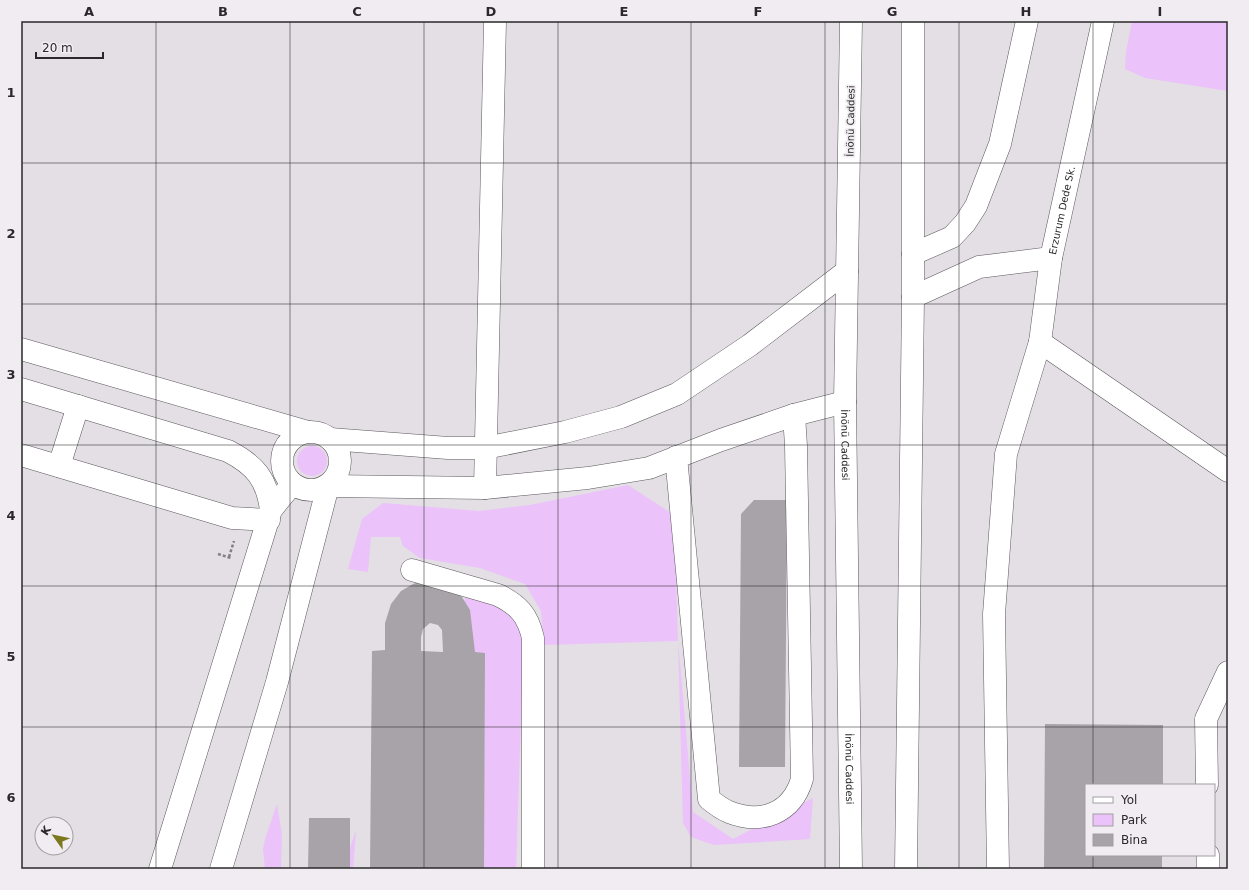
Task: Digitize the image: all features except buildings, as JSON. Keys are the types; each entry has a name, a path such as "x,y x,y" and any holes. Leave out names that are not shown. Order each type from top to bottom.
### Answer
{"street":[{"path":"484,488 495,21"},
{"name":"İnönü Caddesi","path":"851,21 846,402 852,869"},
{"path":"906,869 913,297 914,21"},
{"path":"913,254 952,236 965,223 976,206 1000,144 1027,21"},
{"name":"Erzurum Dede Sk.","path":"913,297 979,268 1051,258 1103,21"},
{"path":"998,869 994,614 1006,454 1040,342 1051,258"},
{"path":"330,439 448,448 486,448 564,432 621,417 678,394 750,345 847,271"},
{"path":"1040,342 1228,471"},
{"path":"21,349 308,432"},
{"path":"21,389 228,451 253,467 262,479 269,496 270,515"},
{"path":"328,486 484,488 588,478 648,468 721,440 794,415 846,402"},
{"path":"59,466 78,406"},
{"path":"676,457 709,799 718,806 734,814 751,817 763,817 782,810 796,795 802,779 794,415"},
{"path":"308,432 318,432 330,439 334,442 339,451 341,460 340,470 336,479 328,486 320,490 310,491 300,489 288,478 282,467 285,448 291,440 299,434 308,432"},
{"path":"21,455 232,518 270,515"},
{"path":"253,467 288,478"},
{"path":"160,869 270,515 288,478"},
{"path":"221,869 277,682 328,486"},
{"path":"412,570 498,595 509,600 518,607 531,627 533,645 533,869"},
{"path":"1207,784 1206,719 1228,672"},
{"path":"1208,856 1208,869"}],"green space":[{"path":"1132,21 1228,21 1228,91 1145,78 1125,69 1126,52"},
{"path":"312,446 318,447 326,455 326,467 318,475 312,476 306,475 298,467 297,461 298,455 306,447"},
{"path":"628,485 674,515 678,641 544,645 541,611 525,584 480,568 420,558 403,546 400,537 371,537 368,572 348,569 362,519 383,503 479,511 530,505"},
{"path":"491,590 524,628 516,869 466,869 460,612 467,596 477,591"},
{"path":"678,641 693,812 733,839 813,798 810,839 714,845 691,837 683,823"},
{"path":"277,804 282,835 281,869 265,869 263,849"},
{"path":"356,830 353,869 343,869"}]}
